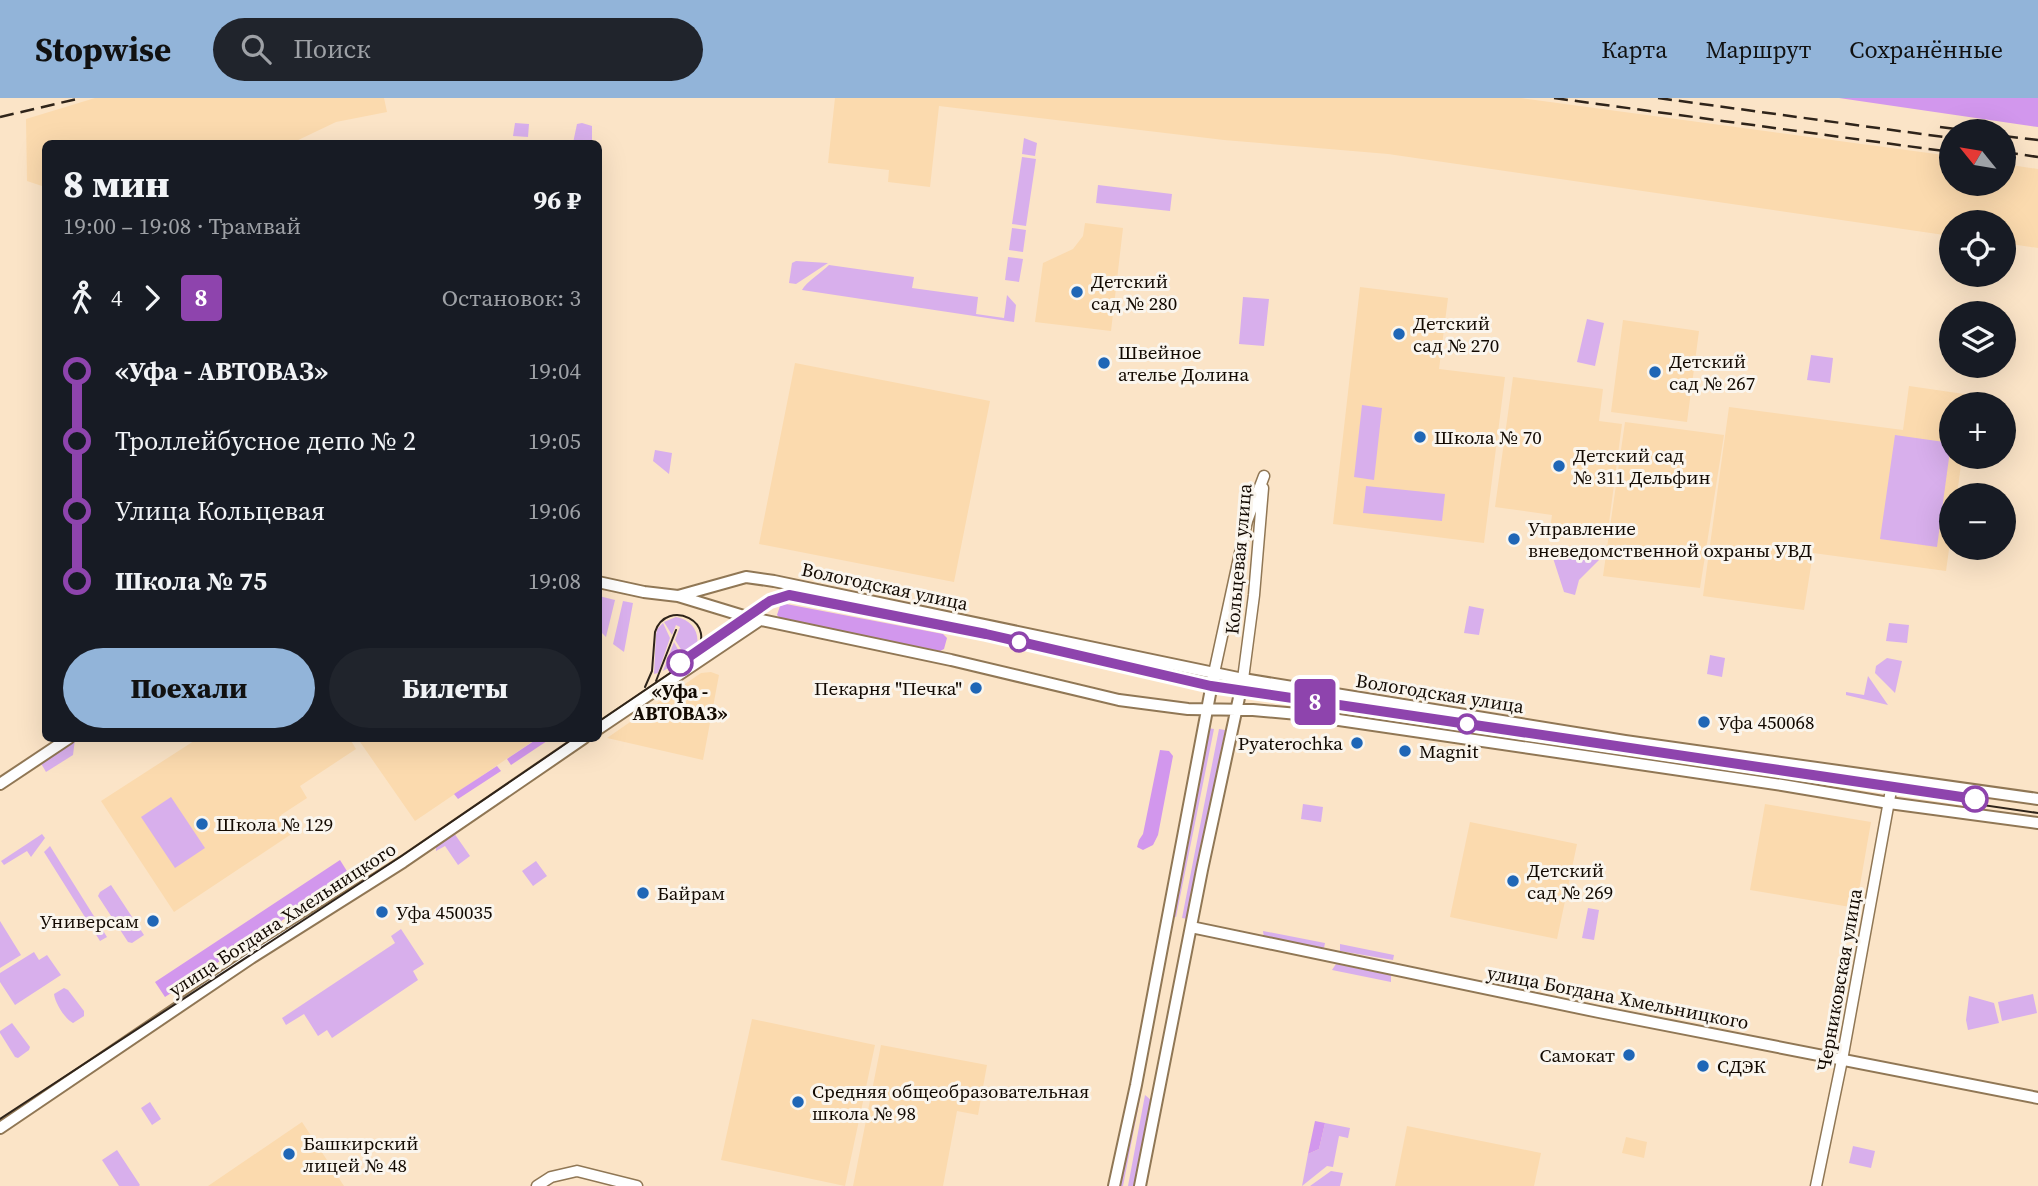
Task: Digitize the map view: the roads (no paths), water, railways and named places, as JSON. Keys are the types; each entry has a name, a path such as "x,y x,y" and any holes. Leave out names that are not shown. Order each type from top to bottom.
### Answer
{"main road":[{"name":"Вологодская улица","path":"678,596 746,577 1243,679 1625,741 2038,799"},
{"name":"Вологодская улица","path":"602,583 678,596 760,620 951,660 1119,700 1179,709 1238,709 1298,714 2038,823"},
{"path":"602,726 760,620"},
{"name":"Кольцевая улица","path":"1114,1186 1136,1085 1214,673"},
{"name":"Кольцевая улица","path":"1140,1186 1243,679"},
{"path":"0,784 63,742"},
{"name":"улица Богдана Хмельницкого","path":"0,1128 251,958 406,860 578,742"},
{"name":"улица Богдана Хмельницкого","path":"1191,928 2038,1098"}],"street":[{"name":"Кольцевая улица","path":"1214,673 1247,521 1264,476 1254,595 1243,679"},
{"name":"Черниковская улица","path":"1816,1186 1842,1060 1893,779"},
{"path":"537,1186 551,1177 577,1171 637,1186"}],"tram line":[{"name":"8","path":"680,663 770,601 789,595 986,634 1211,686 1975,799"},
{"path":"602,719 751,618 785,600 955,633 1210,692 2038,813"},
{"path":"645,687 652,671 655,632 661,622 670,616 680,615 697,624 701,633 700,644 693,656"},
{"path":"656,681 676,630"},
{"path":"0,1119 400,857 568,742"}],"railway":[{"path":"0,117 81,98"},
{"path":"1554,98 1939,150"},
{"path":"1658,98 1939,136"},
{"path":"2016,137 2038,140"},
{"path":"2016,154 2038,157"}],"place":[{"name":"Детский сад № 280","path":"1077,292"},
{"name":"Детский сад № 270","path":"1399,334"},
{"name":"Швейное ателье Долина","path":"1104,363"},
{"name":"Детский сад № 267","path":"1655,372"},
{"name":"Школа № 70","path":"1420,437"},
{"name":"Детский сад № 311 Дельфин","path":"1559,466"},
{"name":"Управление вневедомственной охраны УВД","path":"1514,539"},
{"name":"«Уфа - АВТОВАЗ»","path":"680,663"},
{"name":"Пекарня \"Печка\"","path":"976,688"},
{"name":"Уфа 450068","path":"1704,722"},
{"name":"Pyaterochka","path":"1357,743"},
{"name":"Magnit","path":"1405,751"},
{"name":"Школа № 129","path":"202,824"},
{"name":"Детский сад № 269","path":"1513,881"},
{"name":"Байрам","path":"643,893"},
{"name":"Уфа 450035","path":"382,912"},
{"name":"Универсам","path":"153,921"},
{"name":"Самокат","path":"1629,1055"},
{"name":"СДЭК","path":"1703,1066"},
{"name":"Средняя общеобразовательная школа № 98","path":"798,1102"},
{"name":"Башкирский лицей № 48","path":"289,1154"}]}
